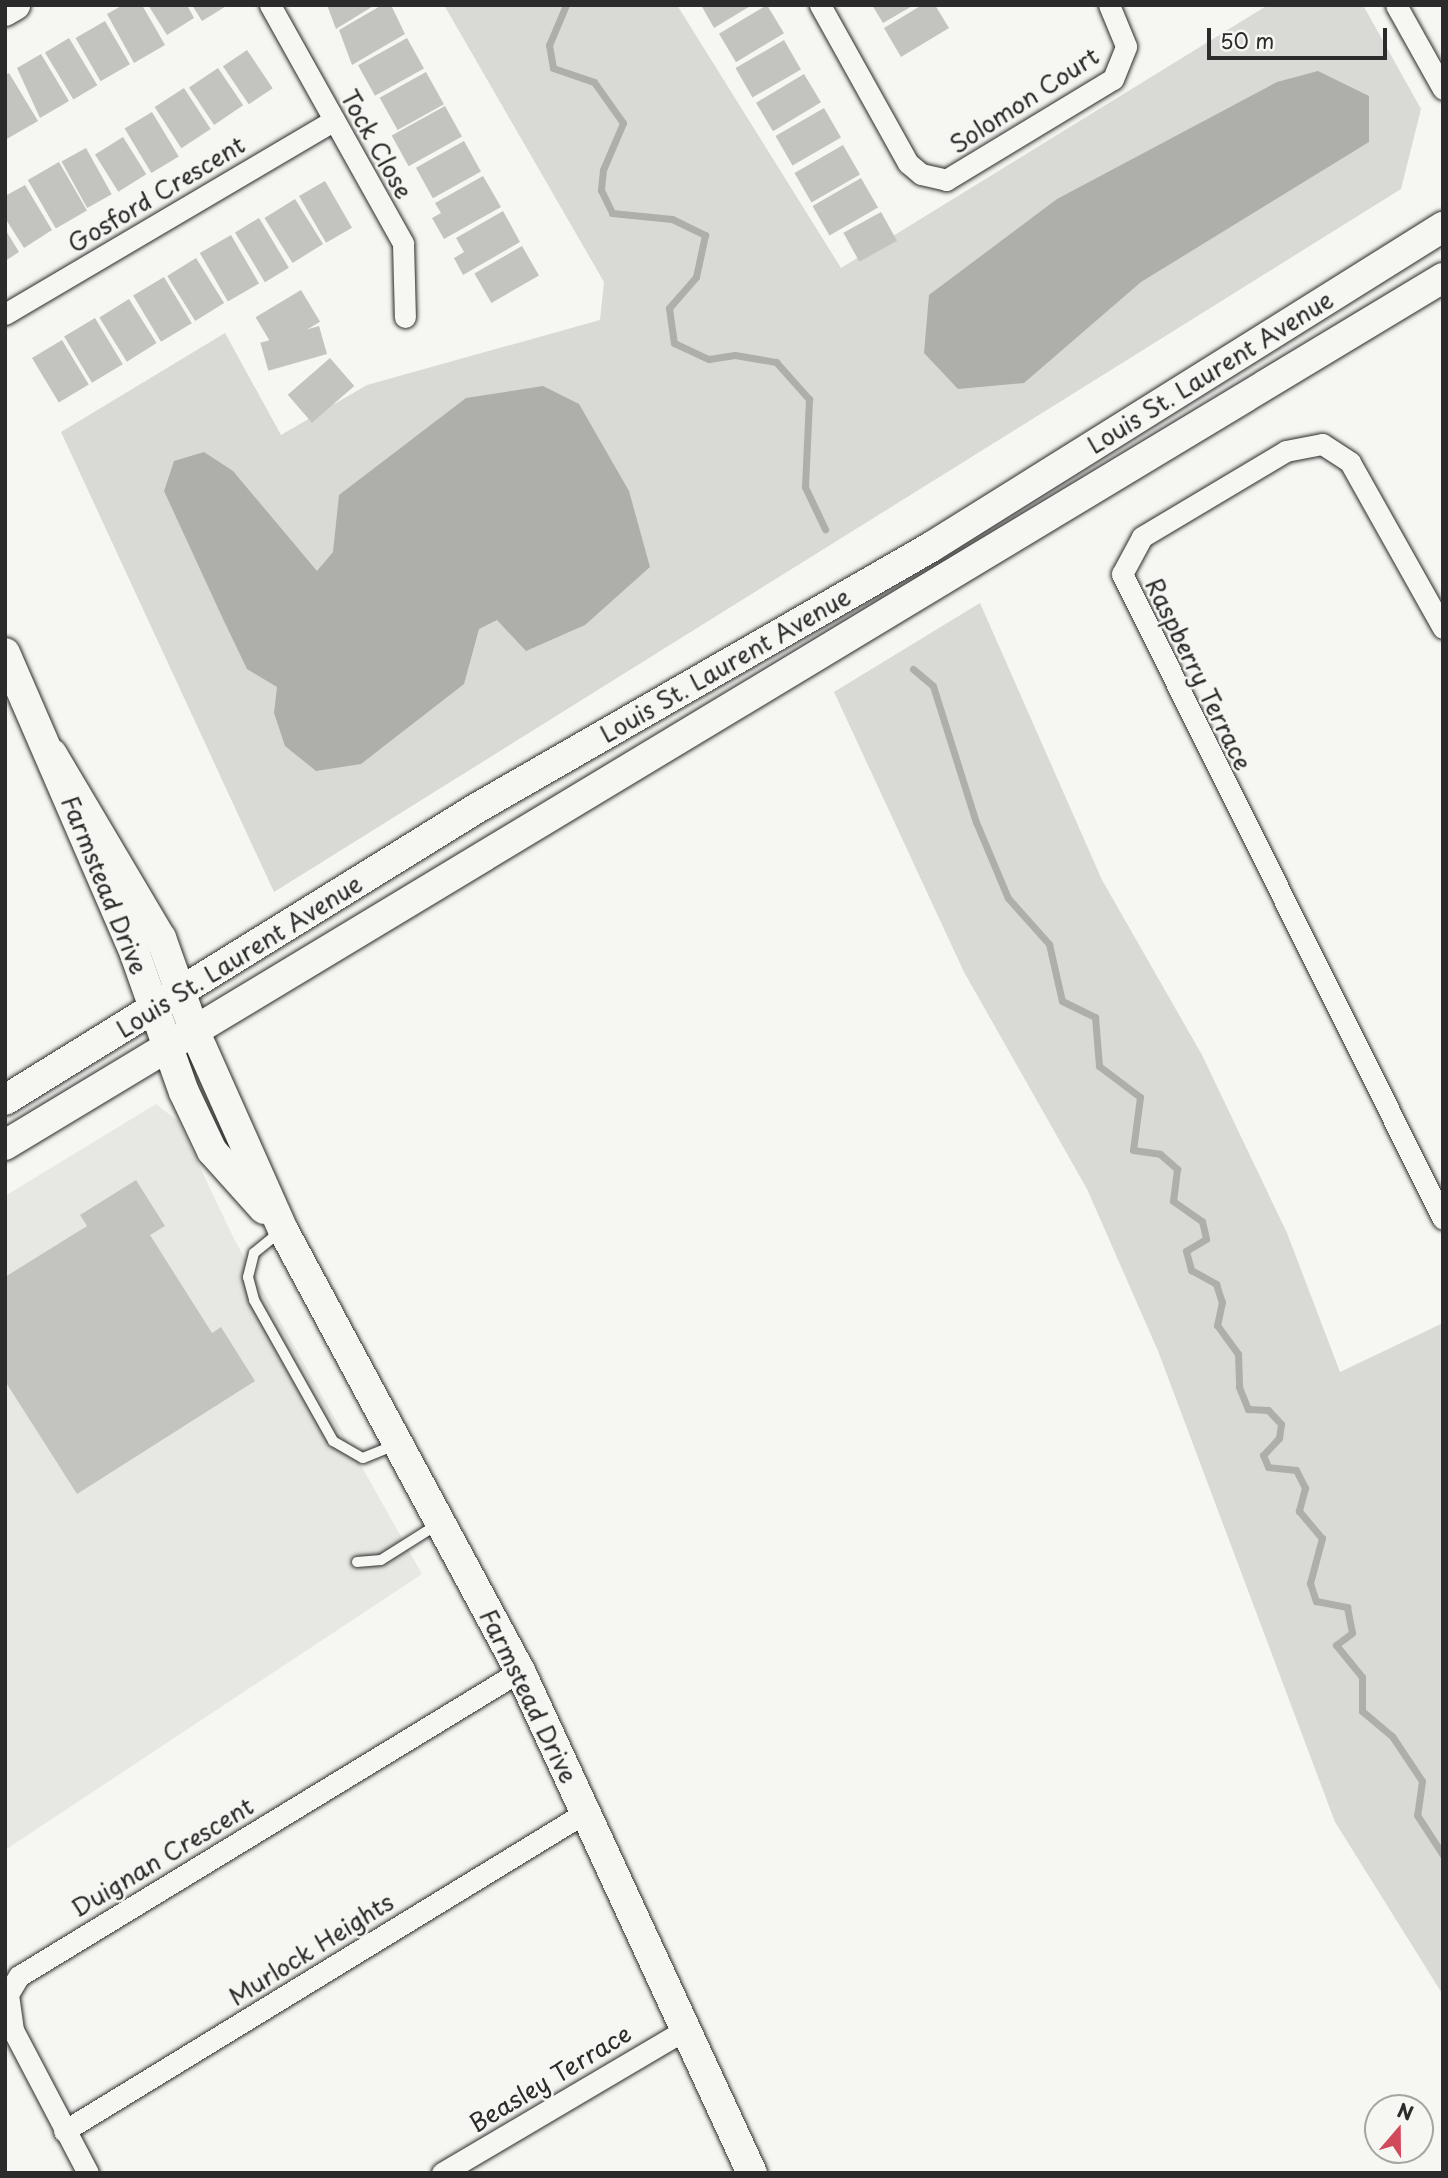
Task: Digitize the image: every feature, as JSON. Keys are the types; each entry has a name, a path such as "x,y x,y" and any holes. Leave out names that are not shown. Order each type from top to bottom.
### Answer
{"main road":[{"path":"5,11 15,5"},
{"name":"Louis St. Laurent Avenue","path":"5,1100 477,808 931,547 1443,227"},
{"name":"Louis St. Laurent Avenue","path":"5,1145 1443,278"},
{"name":"Farmstead Drive","path":"5,653 52,754 212,1151 283,1230"},
{"name":"Farmstead Drive","path":"52,754 161,938 194,1030 283,1230 395,1445 440,1522 520,1671 752,2173"}],"street":[{"name":"Tock Close","path":"270,5 402,243 405,317"},
{"name":"Solomon Court","path":"820,5 908,163 921,174 946,180 1113,79 1126,46 1109,5"},
{"path":"1396,5 1443,89"},
{"name":"Gosford Crescent","path":"5,314 334,120"},
{"name":"Raspberry Terrace","path":"1443,628 1350,462 1322,444 1286,451 1142,537 1122,574 1435,1187 1443,1219"},
{"name":"Duignan Crescent","path":"88,2173 64,2131 7,2012 19,1976 520,1671"},
{"name":"Murlock Heights","path":"64,2131 586,1812"},
{"name":"Beasley Terrace","path":"442,2173 686,2028"}],"lane":[{"path":"283,1230 254,1253 247,1277 254,1300 333,1441 363,1458 395,1445"},
{"path":"357,1562 381,1560 440,1522"}],"shaded area":[{"path":"444,5 677,5 841,268 1268,5 1363,5 1421,109 1401,189 274,892 61,432 225,333 281,435 367,385 600,320 604,282"},
{"path":"1318,71 1369,96 1369,142 1141,282 1024,383 958,389 924,353 929,295 1057,199 1277,82"},
{"path":"543,386 579,404 629,491 650,567 585,625 526,651 497,620 479,629 464,684 361,764 316,771 285,746 274,713 277,687 247,669 164,491 174,461 204,452 233,471 317,571 333,552 339,495 466,398"},
{"path":"980,603 1102,880 1202,1055 1287,1233 1340,1372 1443,1323 1443,1995 1335,1822 1158,1351 1087,1189 964,972 834,692"},
{"path":"156,1104 178,1121 234,1239 422,1574 5,1850 5,1196"}],"building":[{"path":"123,5 142,5 165,45 134,63 107,14"},
{"path":"148,5 187,5 194,18 167,35"},
{"path":"192,5 228,5 202,21"},
{"path":"327,5 375,5 336,29"},
{"path":"382,5 391,5 405,34 352,65 339,30"},
{"path":"701,5 752,5 714,28"},
{"path":"767,5 784,33 736,62 719,34"},
{"path":"872,5 914,5 883,23"},
{"path":"922,5 935,5 949,28 901,57 884,28"},
{"path":"105,21 130,64 101,81 76,38"},
{"path":"69,38 97,85 73,100 45,52"},
{"path":"407,38 424,69 375,96 358,65"},
{"path":"784,40 801,69 753,97 736,68"},
{"path":"247,50 273,88 249,104 223,66"},
{"path":"41,54 69,101 40,118 17,68"},
{"path":"218,68 243,105 214,125 189,88"},
{"path":"426,72 444,104 398,130 380,98"},
{"path":"9,73 38,121 5,140 5,75"},
{"path":"804,74 821,102 773,131 756,103"},
{"path":"184,88 211,129 181,148 155,107"},
{"path":"445,106 462,137 409,166 392,136"},
{"path":"824,108 841,137 793,165 776,136"},
{"path":"152,112 179,157 151,173 125,128"},
{"path":"123,137 146,174 118,192 95,154"},
{"path":"464,141 481,172 433,198 416,168"},
{"path":"843,145 860,174 812,202 795,173"},
{"path":"86,148 112,194 87,208 62,162"},
{"path":"59,162 87,210 56,228 28,180"},
{"path":"483,176 501,207 444,239 432,218 441,213 435,203"},
{"path":"861,178 878,207 830,235 813,206"},
{"path":"325,181 352,228 326,243 299,196"},
{"path":"25,185 52,230 24,248 5,218 5,196"},
{"path":"295,199 323,244 293,263 264,218"},
{"path":"503,211 520,242 463,275 454,258 464,252 456,238"},
{"path":"881,212 897,241 859,262 843,233"},
{"path":"259,218 289,268 265,282 235,232"},
{"path":"5,229 19,252 5,261"},
{"path":"231,235 259,283 228,301 200,253"},
{"path":"522,246 539,275 491,303 474,274"},
{"path":"196,258 224,303 195,321 167,276"},
{"path":"164,277 192,323 161,342 133,296"},
{"path":"301,290 320,322 275,349 256,317"},
{"path":"129,299 157,343 127,362 99,318"},
{"path":"95,318 123,364 92,383 64,337"},
{"path":"319,326 327,354 268,371 260,343"},
{"path":"62,340 89,385 59,403 32,358"},
{"path":"330,358 354,386 312,423 288,395"},
{"path":"136,1180 165,1226 150,1235 212,1333 221,1327 255,1381 77,1494 5,1381 5,1277 87,1226 80,1215"}],"waterway":[{"path":"566,5 549,45 553,68 594,82 623,123 603,170 601,190 612,213 672,219 705,235 696,277 669,308 674,343 709,359 735,355 776,362 809,399 805,487 825,529"},
{"path":"913,669 933,686 976,822 1008,898 1049,944 1062,1001 1095,1017 1099,1066 1140,1097 1133,1150 1160,1154 1177,1169 1173,1201 1202,1221 1206,1239 1186,1251 1191,1270 1216,1284 1222,1302 1217,1325 1238,1354 1239,1387 1248,1409 1268,1410 1281,1424 1279,1438 1263,1455 1268,1467 1296,1470 1305,1488 1299,1511 1322,1538 1310,1583 1316,1601 1347,1607 1352,1633 1336,1645 1362,1677 1362,1711 1392,1736 1422,1781 1417,1815 1443,1855"}]}
